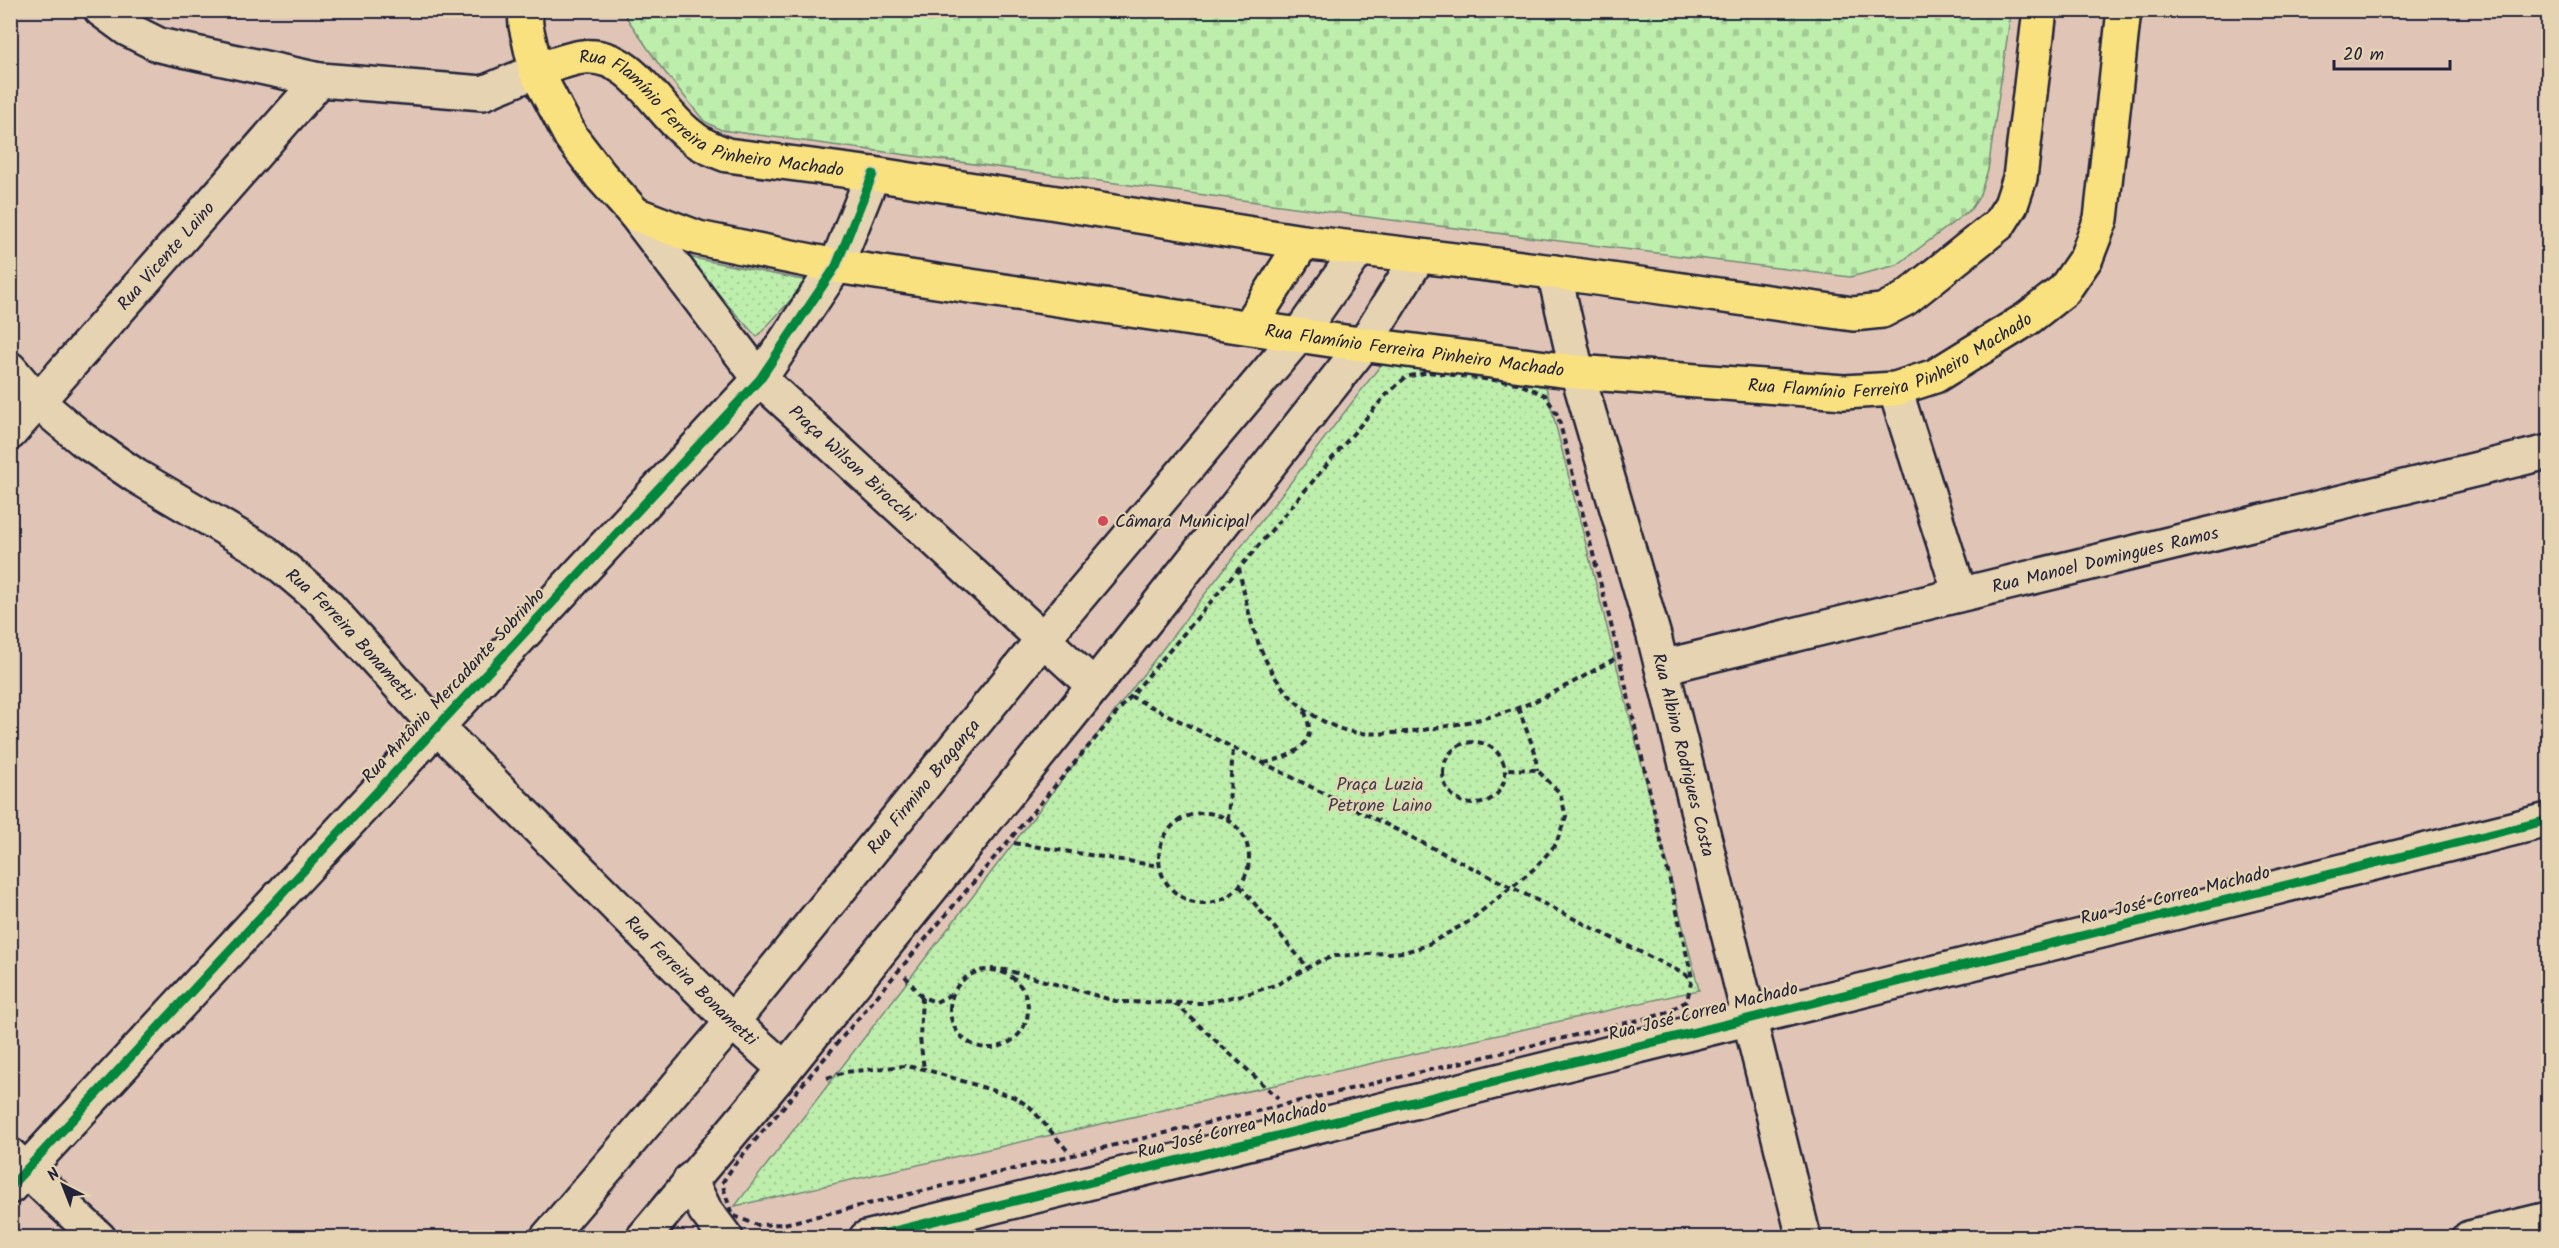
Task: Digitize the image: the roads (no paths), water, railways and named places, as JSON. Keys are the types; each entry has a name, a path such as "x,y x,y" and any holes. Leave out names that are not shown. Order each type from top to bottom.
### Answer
{"main road":[{"path":"525,10 526,26 536,70"},
{"name":"Rua Flamínio Ferreira Pinheiro Machado","path":"2040,10 2020,177 2011,205 1999,224 1905,298 1882,311 1853,314 1554,272 1302,242 873,174 727,155 705,147 685,132 628,70 606,59 584,57 536,70 571,137 600,176 635,214 698,238 836,266 1299,335 1577,372 1844,392 1895,389 1935,376 2027,318 2064,290 2086,258 2101,219 2124,10"},
{"path":"1249,327 1302,242"}],"street":[{"name":"Rua Flamínio Ferreira Pinheiro Machado","path":"102,10 127,29 159,45 320,80 483,93 536,70"},
{"name":"Rua Vicente Laino","path":"10,433 320,80"},
{"name":"Rua Antônio Mercadante Sobrinho","path":"16,1170 437,727 760,379 836,266 873,174"},
{"name":"Praça Wilson Birocchi","path":"635,214 760,379 1094,686"},
{"name":"Rua Firmino Bragança","path":"547,1238 732,1022 1043,639 1299,335 1359,249"},
{"path":"643,1238 690,1180 799,1079 1094,686 1365,343 1419,256"},
{"name":"Rua Albino Rodrigues Costa","path":"1554,272 1577,372 1658,651 1804,1238"},
{"name":"Rua Ferreira Bonametti","path":"10,369 38,402 82,440 136,476 265,552 324,602 437,727 732,1022 799,1079"},
{"path":"1895,389 1960,594"},
{"name":"Rua Manoel Domingues Ramos","path":"1658,651 1960,594 2548,452"},
{"name":"Rua José Correa Machado","path":"866,1238 2548,820"},
{"path":"16,1170 99,1238"},
{"path":"690,1180 705,1210 726,1238"},
{"path":"2469,1238 2548,1219"}],"place":[{"name":"Câmara Municipal","path":"1103,521"}],"park label":[{"name":"Praça Luzia Petrone Laino","path":"1380,794"}]}
